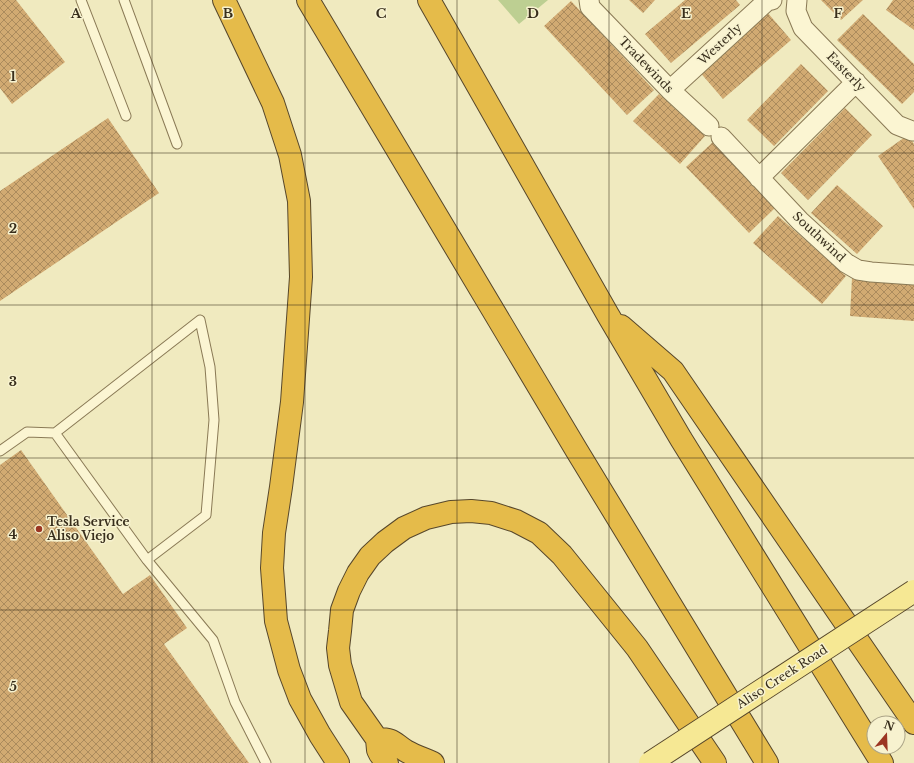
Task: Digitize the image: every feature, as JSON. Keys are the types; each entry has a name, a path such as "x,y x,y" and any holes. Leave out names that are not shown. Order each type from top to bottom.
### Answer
{"highway":[{"path":"224,0 273,103 290,155 299,201 301,277 292,402 274,533 272,568 276,621 290,670 300,698 320,735 338,763"},
{"path":"308,0 577,451 767,763"},
{"path":"429,0 608,315 681,439 882,763"},
{"path":"608,315 673,370 914,723"},
{"path":"387,763 378,750 377,739 351,702 342,675 338,648 342,610 358,573 370,556 385,542 404,528 426,518 451,512 471,511 491,513 516,521 539,533 562,555 637,648 715,763"},
{"path":"377,739 392,740 407,751 433,763"}],"main road":[{"name":"Aliso Creek Road","path":"650,763 914,591"}],"street":[{"name":"Tradewinds","path":"589,0 590,7 670,90 715,131"},
{"name":"Westerly","path":"670,90 769,0"},
{"name":"Easterly","path":"797,0 796,11 803,28 897,125 914,131"},
{"path":"759,178 856,82"},
{"name":"Southwind","path":"715,131 800,221 846,263 858,270 914,276"}],"lane":[{"path":"82,0 126,116"},
{"path":"124,0 178,144"},
{"path":"0,451 27,432 55,433 200,320 210,367 214,420 206,514 147,560"},
{"path":"55,433 147,560 213,640 235,702 266,763"}],"green space":[{"path":"498,0 548,0 519,24"}],"building":[{"path":"0,0 16,0 65,62 12,104 0,88"},
{"path":"629,0 655,0 643,13"},
{"path":"685,0 736,0 740,5 671,63 645,34"},
{"path":"821,0 863,0 841,20"},
{"path":"893,0 914,0 914,30 886,10"},
{"path":"571,1 654,90 627,115 544,26"},
{"path":"767,12 791,40 723,99 698,70"},
{"path":"863,14 914,64 914,92 902,104 837,40"},
{"path":"801,64 828,91 774,146 747,120"},
{"path":"659,94 705,136 680,164 633,121"},
{"path":"845,108 872,135 808,200 781,173"},
{"path":"108,118 159,193 0,301 0,191"},
{"path":"908,135 914,144 914,209 878,156"},
{"path":"713,142 775,208 749,233 686,167"},
{"path":"837,185 883,226 857,254 811,213"},
{"path":"778,216 846,276 822,304 753,243"},
{"path":"852,278 914,283 914,321 850,316"},
{"path":"21,450 123,594 150,575 187,628 164,644 249,763 0,763 0,465"}],"place":[{"name":"Tesla Service Aliso Viejo","path":"39,529"}]}
